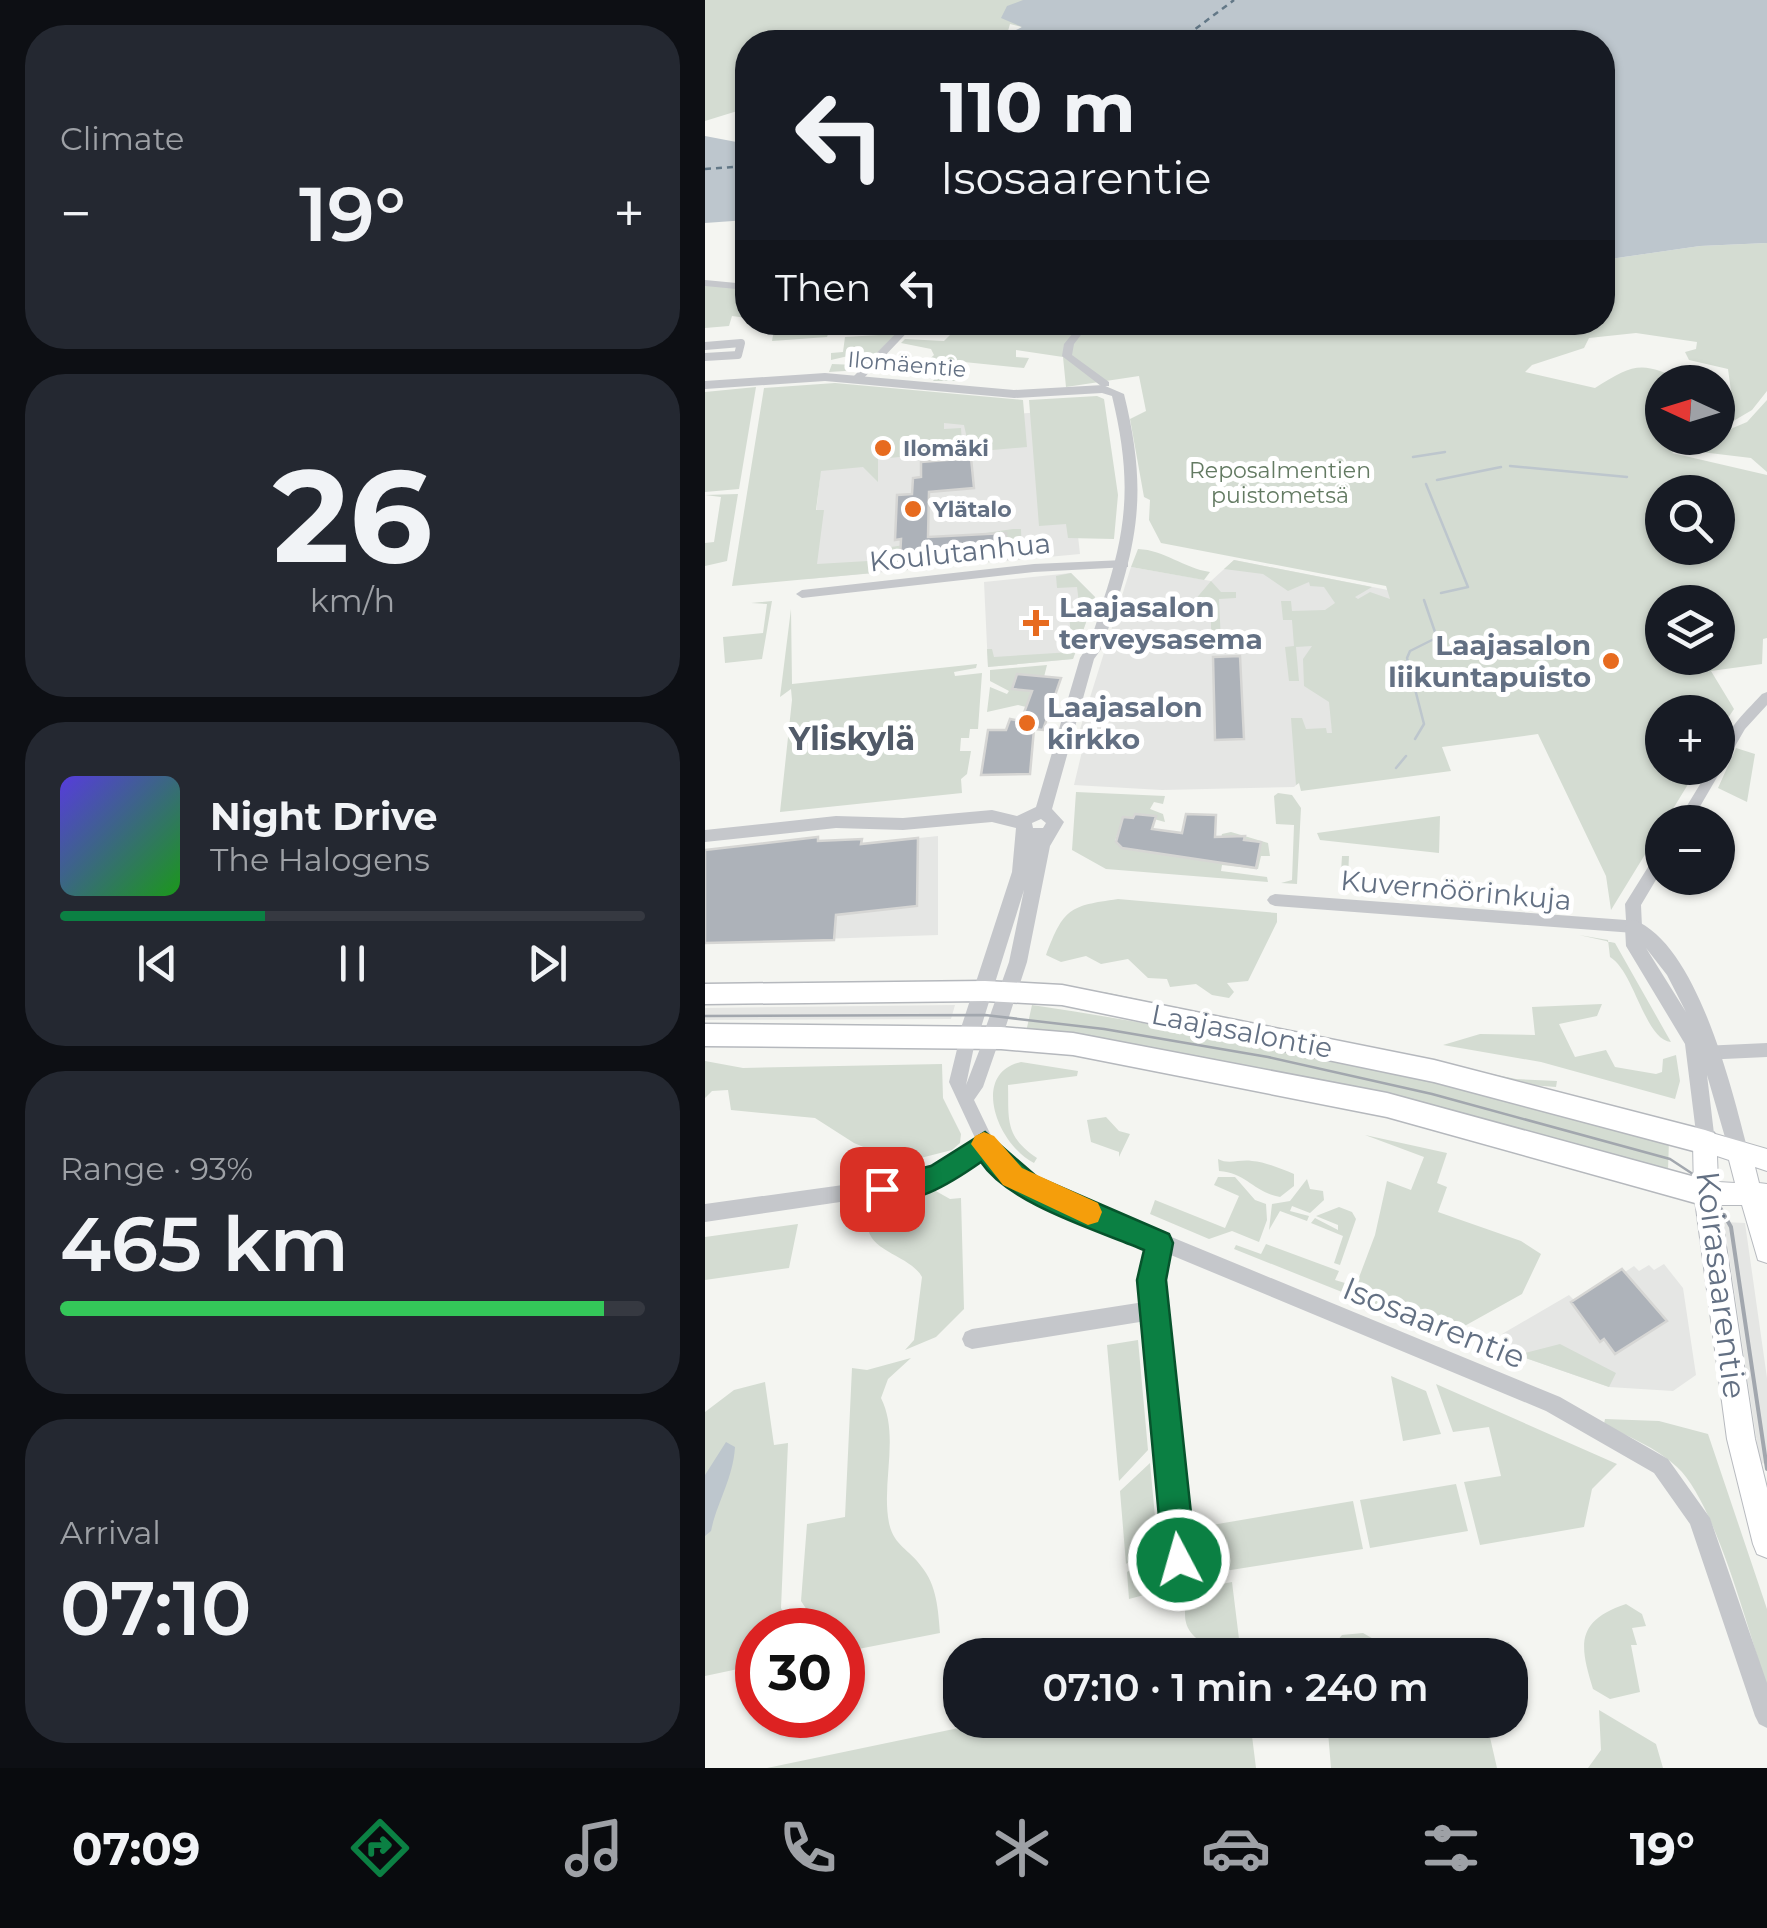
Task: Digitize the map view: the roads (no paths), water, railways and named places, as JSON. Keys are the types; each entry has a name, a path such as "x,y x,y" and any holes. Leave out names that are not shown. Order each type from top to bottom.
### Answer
{"main road":[{"name":"Laajasalontie","path":"705,994 997,991 1062,995 1331,1049 1767,1160"},
{"name":"Laajasalontie","path":"705,1035 980,1038 1105,1049 1387,1105 1706,1193 1759,1195"},
{"name":"Koirasaarentie","path":"1705,1142 1706,1193 1741,1439 1767,1544"},
{"name":"Koirasaarentie","path":"1739,1151 1759,1195 1767,1251"}],"street":[{"path":"705,283 735,285"},
{"path":"857,380 900,335"},
{"path":"1043,811 1084,682 1094,668 1095,648 1133,530 1134,489 1119,396 1067,356 1069,344 1076,335"},
{"path":"705,346 741,343 738,355 705,357"},
{"name":"Ilomäentie","path":"705,386 813,377 1014,394 1106,387"},
{"name":"Koulutanhua","path":"802,594 1001,571 1124,564"},
{"path":"1735,735 1767,697"},
{"path":"997,991 1025,854 1023,828 1029,814 1043,811"},
{"path":"980,1038 1048,835 1056,822 1043,811"},
{"path":"705,836 836,822 903,824 993,816 1048,835"},
{"path":"1645,884 1633,904 1633,927 1658,948 1706,1053 1739,1151"},
{"name":"Kuvernöörinkuja","path":"1275,900 1633,927"},
{"name":"Isosaarentie","path":"980,1038 975,1086 966,1097 985,1144 999,1165 1027,1186 1553,1404 1661,1466 1699,1518 1767,1716"},
{"path":"1706,1053 1767,1050"},
{"path":"1705,1142 1706,1053"},
{"path":"705,1214 915,1184 937,1177 985,1144"},
{"path":"1159,1243 1151,1280 1153,1310 1182,1587"},
{"path":"973,1340 1153,1310"}],"waterway":[{"path":"1413,457 1445,452"},
{"path":"1510,466 1627,477"},
{"path":"1437,480 1501,467"},
{"path":"1426,484 1468,587 1441,593"},
{"path":"1424,600 1435,632"},
{"path":"1415,739 1424,724 1407,658 1410,651 1436,638"},
{"path":"1396,768 1406,756"}],"tram line":[{"path":"705,1016 985,1015 1104,1029 1268,1057 1432,1094 1670,1159 1708,1184 1725,1215"},
{"path":"1723,1213 1731,1227 1767,1469"}],"place":[{"name":"Ilomäki","path":"883,448"},
{"name":"Ylätalo","path":"913,509"},
{"name":"Laajasalon terveysasema","path":"1036,623"},
{"name":"Laajasalon liikuntapuisto","path":"1611,661"},
{"name":"Laajasalon kirkko","path":"1027,723"}],"district":[{"name":"Yliskylä","path":"852,739"}],"park label":[{"name":"Reposalmentien puistometsä","path":"1280,482"}]}
